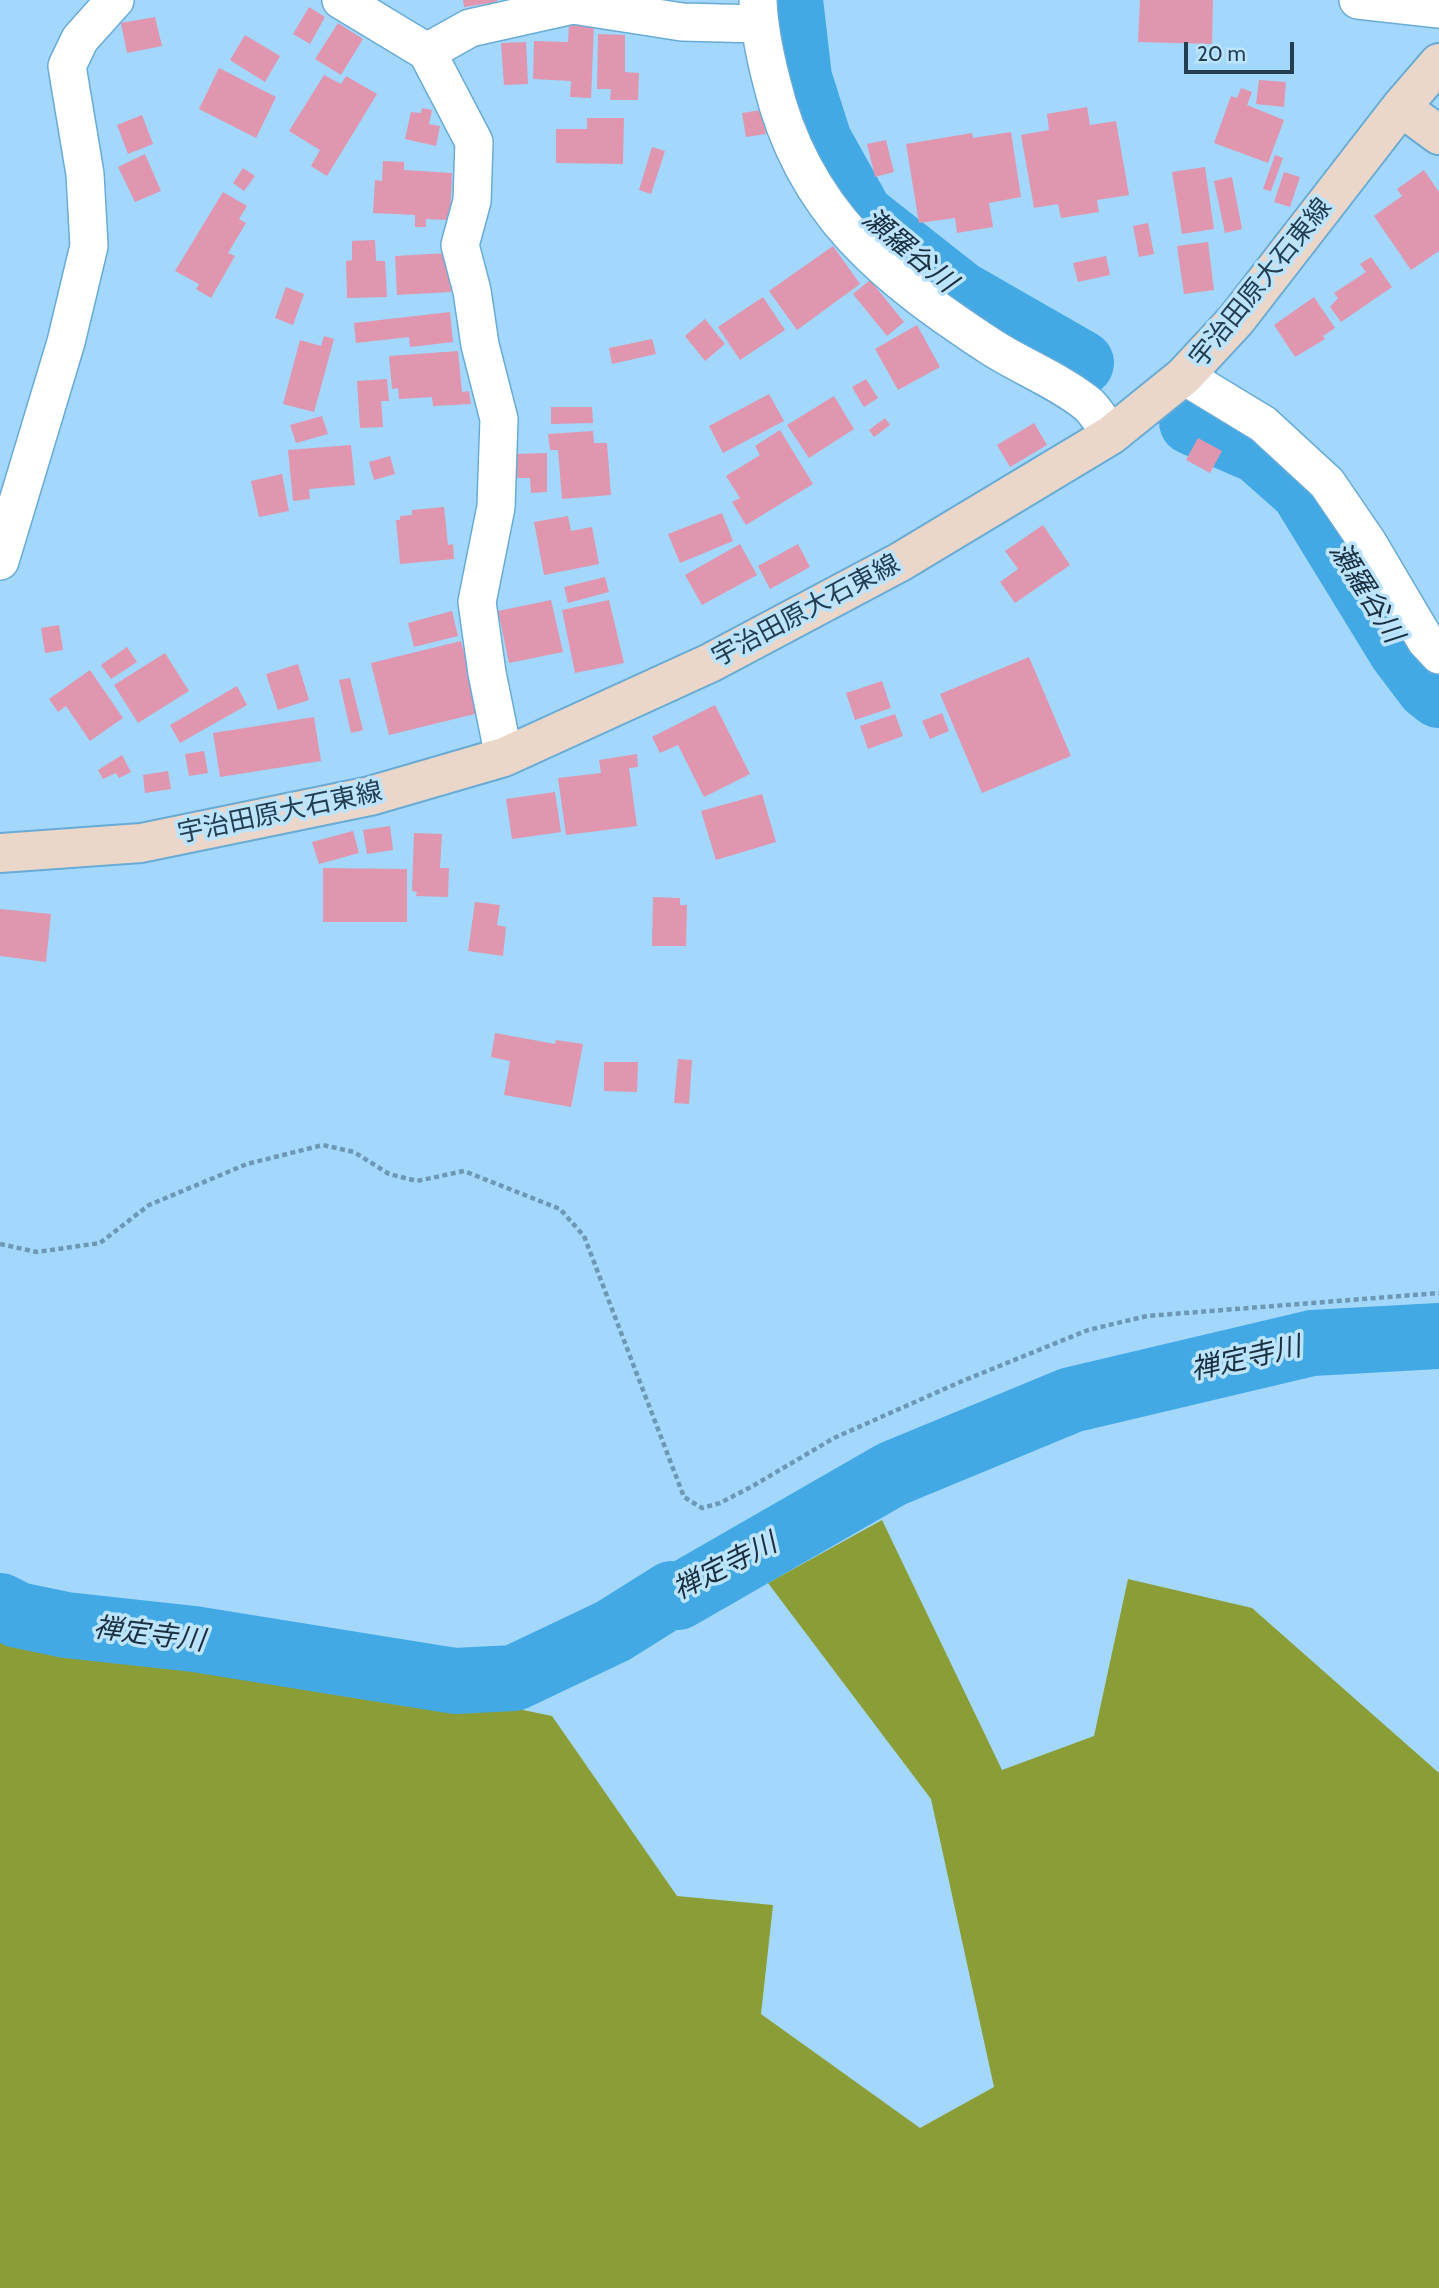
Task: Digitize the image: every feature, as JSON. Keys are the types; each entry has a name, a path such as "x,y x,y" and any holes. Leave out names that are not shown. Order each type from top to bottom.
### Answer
{"main road":[{"name":"宇治田原大石東線","path":"0,853 141,843 370,796 504,757 722,657 900,562 1111,435 1184,376 1236,320 1401,107 1439,63"},
{"path":"1401,107 1439,135"}],"street":[{"path":"0,561 66,342 89,246 85,174 67,66 80,39 116,0"},
{"path":"341,0 427,52 474,142 472,201 460,245 480,345 499,419 496,507 477,601 487,673 504,757"},
{"path":"1358,0 1439,9"},
{"path":"427,52 470,28 573,5 682,22 758,12 780,117 802,169 835,219 877,262 928,305 1089,406 1111,435"},
{"path":"1184,376 1263,424 1327,483 1368,543 1426,641 1439,655"}],"path":[{"path":"0,1244 37,1252 100,1243 149,1205 247,1164 323,1145 355,1152 389,1174 417,1181 464,1171 560,1209 584,1236 684,1497 702,1508 720,1503 751,1487 834,1438 960,1381 1088,1330 1147,1316 1439,1293"}],"green space":[{"path":"882,1520 1002,1770 1094,1736 1128,1579 1252,1608 1439,1773 1439,2288 0,2288 0,1601 552,1716 677,1896 773,1905 761,2014 920,2128 994,2087 931,1799 768,1583"}],"building":[{"path":"463,0 497,0 497,2 464,7"},
{"path":"1140,0 1213,0 1212,44 1138,42"},
{"path":"309,7 325,17 310,44 293,34"},
{"path":"155,17 162,46 127,53 121,23"},
{"path":"338,23 363,39 341,75 315,59"},
{"path":"569,24 594,25 591,98 570,97 571,81 533,79 534,41 568,42"},
{"path":"598,34 625,35 625,72 639,73 638,100 610,100 611,89 597,89"},
{"path":"245,35 280,56 265,82 230,60"},
{"path":"526,42 528,84 504,85 501,43"},
{"path":"219,68 276,97 256,138 199,109"},
{"path":"324,75 341,84 346,76 377,94 327,176 311,166 320,150 289,131"},
{"path":"1259,80 1286,82 1284,107 1256,104"},
{"path":"1241,88 1252,92 1247,105 1284,120 1268,163 1214,143 1231,96 1237,98"},
{"path":"1087,107 1090,125 1116,121 1129,195 1097,200 1099,212 1061,218 1058,204 1034,208 1021,135 1049,130 1047,114"},
{"path":"422,108 432,110 429,124 440,126 436,146 405,139 411,112 421,113"},
{"path":"762,110 766,134 746,137 742,113"},
{"path":"142,115 153,144 128,154 117,125"},
{"path":"587,118 624,118 623,164 556,163 556,129 587,129"},
{"path":"1011,132 1021,197 989,203 993,227 957,233 955,218 919,223 906,144 972,133 973,138"},
{"path":"886,140 894,172 875,177 867,144"},
{"path":"652,147 665,151 651,194 639,190"},
{"path":"145,154 161,191 135,202 118,167"},
{"path":"1275,155 1283,158 1271,191 1263,189"},
{"path":"383,161 404,162 404,170 452,173 450,220 426,219 426,227 415,227 415,215 373,213 375,180 382,181"},
{"path":"1205,167 1214,229 1182,234 1172,172"},
{"path":"243,168 255,176 244,191 233,183"},
{"path":"1424,170 1439,192 1439,251 1411,270 1374,216 1402,196 1397,189"},
{"path":"1284,172 1300,177 1290,207 1274,202"},
{"path":"1232,177 1242,229 1225,233 1214,181"},
{"path":"223,192 247,206 239,219 246,223 228,253 235,256 211,298 196,289 199,284 175,271"},
{"path":"1148,223 1154,254 1139,257 1133,226"},
{"path":"375,240 376,261 385,261 387,297 347,298 346,261 352,260 352,241"},
{"path":"1208,242 1214,290 1184,294 1177,246"},
{"path":"833,246 860,284 797,330 769,291"},
{"path":"449,253 451,292 397,295 395,256"},
{"path":"1106,256 1110,275 1078,282 1073,263"},
{"path":"1371,257 1392,287 1341,322 1330,307 1338,298 1334,293 1366,272 1360,264"},
{"path":"870,280 904,322 887,336 853,294"},
{"path":"286,287 304,294 293,325 275,318"},
{"path":"763,297 785,330 740,360 718,327"},
{"path":"1314,297 1335,328 1323,336 1325,339 1295,357 1274,325"},
{"path":"450,312 453,342 410,347 409,337 356,343 354,323"},
{"path":"705,319 725,344 705,361 685,336"},
{"path":"917,325 940,367 898,390 875,349"},
{"path":"324,336 334,339 314,412 283,404 300,340 321,346"},
{"path":"652,339 656,354 612,364 609,348"},
{"path":"458,351 462,392 469,391 471,404 433,406 432,397 399,399 398,388 392,389 389,356"},
{"path":"387,379 389,401 381,401 383,427 360,428 357,381"},
{"path":"866,379 878,398 864,407 852,387"},
{"path":"769,394 784,421 723,453 709,426"},
{"path":"834,396 854,429 809,458 787,425"},
{"path":"551,407 592,407 593,423 551,424"},
{"path":"322,416 328,434 296,443 290,425"},
{"path":"885,418 890,425 874,437 869,430"},
{"path":"1034,423 1047,445 1010,467 997,445"},
{"path":"780,430 813,484 746,525 732,502 740,498 726,476 760,455 755,446"},
{"path":"593,431 594,443 607,443 611,495 562,499 558,450 550,450 548,434"},
{"path":"1198,438 1222,451 1210,473 1186,460"},
{"path":"351,445 355,485 309,489 310,499 293,501 288,450"},
{"path":"547,453 547,492 531,493 530,478 516,478 516,454"},
{"path":"390,456 395,474 374,480 369,462"},
{"path":"282,474 289,511 259,517 251,481"},
{"path":"444,507 448,545 453,544 454,559 400,564 396,520 400,520 400,516 412,515 412,510"},
{"path":"722,513 733,541 680,563 668,534"},
{"path":"568,516 571,531 592,527 599,564 544,575 534,522"},
{"path":"1043,525 1070,565 1015,603 1000,582 1018,569 1005,551"},
{"path":"740,544 757,575 702,605 685,575"},
{"path":"798,544 810,567 770,589 758,566"},
{"path":"605,577 609,592 568,603 564,587"},
{"path":"551,600 563,652 509,663 498,611"},
{"path":"609,600 624,663 575,673 562,610"},
{"path":"452,611 458,636 414,647 408,623"},
{"path":"59,625 63,650 45,653 41,628"},
{"path":"461,641 479,713 389,735 371,663"},
{"path":"127,647 137,662 111,679 101,665"},
{"path":"165,653 189,691 138,723 114,685"},
{"path":"1029,657 1071,756 982,793 940,694"},
{"path":"298,664 309,700 278,710 266,674"},
{"path":"90,670 123,718 90,741 66,706 58,712 49,699"},
{"path":"350,678 363,730 351,733 339,680"},
{"path":"882,681 891,708 855,720 846,693"},
{"path":"237,686 247,705 180,743 170,725"},
{"path":"715,705 750,774 704,797 678,745 660,753 652,737"},
{"path":"942,713 949,731 930,739 922,721"},
{"path":"895,714 903,736 868,749 860,726"},
{"path":"314,717 321,761 220,777 213,733"},
{"path":"204,751 208,773 189,776 185,754"},
{"path":"637,754 638,767 629,768 637,826 566,835 558,778 601,773 599,760"},
{"path":"122,755 131,772 119,778 116,773 103,779 98,770"},
{"path":"168,771 171,789 145,793 143,775"},
{"path":"555,792 561,832 512,839 506,799"},
{"path":"762,794 776,842 716,860 701,811"},
{"path":"390,826 393,850 367,854 363,830"},
{"path":"353,831 359,853 319,864 312,842"},
{"path":"414,833 442,834 440,868 449,868 448,897 416,896 417,892 412,891"},
{"path":"323,868 407,869 407,922 323,922"},
{"path":"653,897 680,898 680,905 687,905 686,946 652,946"},
{"path":"475,902 500,905 497,925 506,927 503,956 468,951"},
{"path":"0,909 51,914 46,962 0,956"},
{"path":"495,1033 555,1044 556,1040 583,1044 571,1107 504,1095 510,1061 491,1057"},
{"path":"678,1059 692,1060 689,1104 674,1103"},
{"path":"604,1062 638,1062 637,1092 604,1091"}],"waterway":[{"name":"瀬羅谷川","path":"790,0 799,78 819,141 861,216 959,293 1081,363"},
{"name":"瀬羅谷川","path":"1192,422 1259,451 1303,490 1401,650 1429,687 1439,695"},
{"name":"禅定寺川","path":"0,1606 18,1615 66,1625 194,1639 455,1681 514,1678 613,1631 672,1594 678,1597 892,1474 1071,1400 1312,1343 1439,1336"}]}
